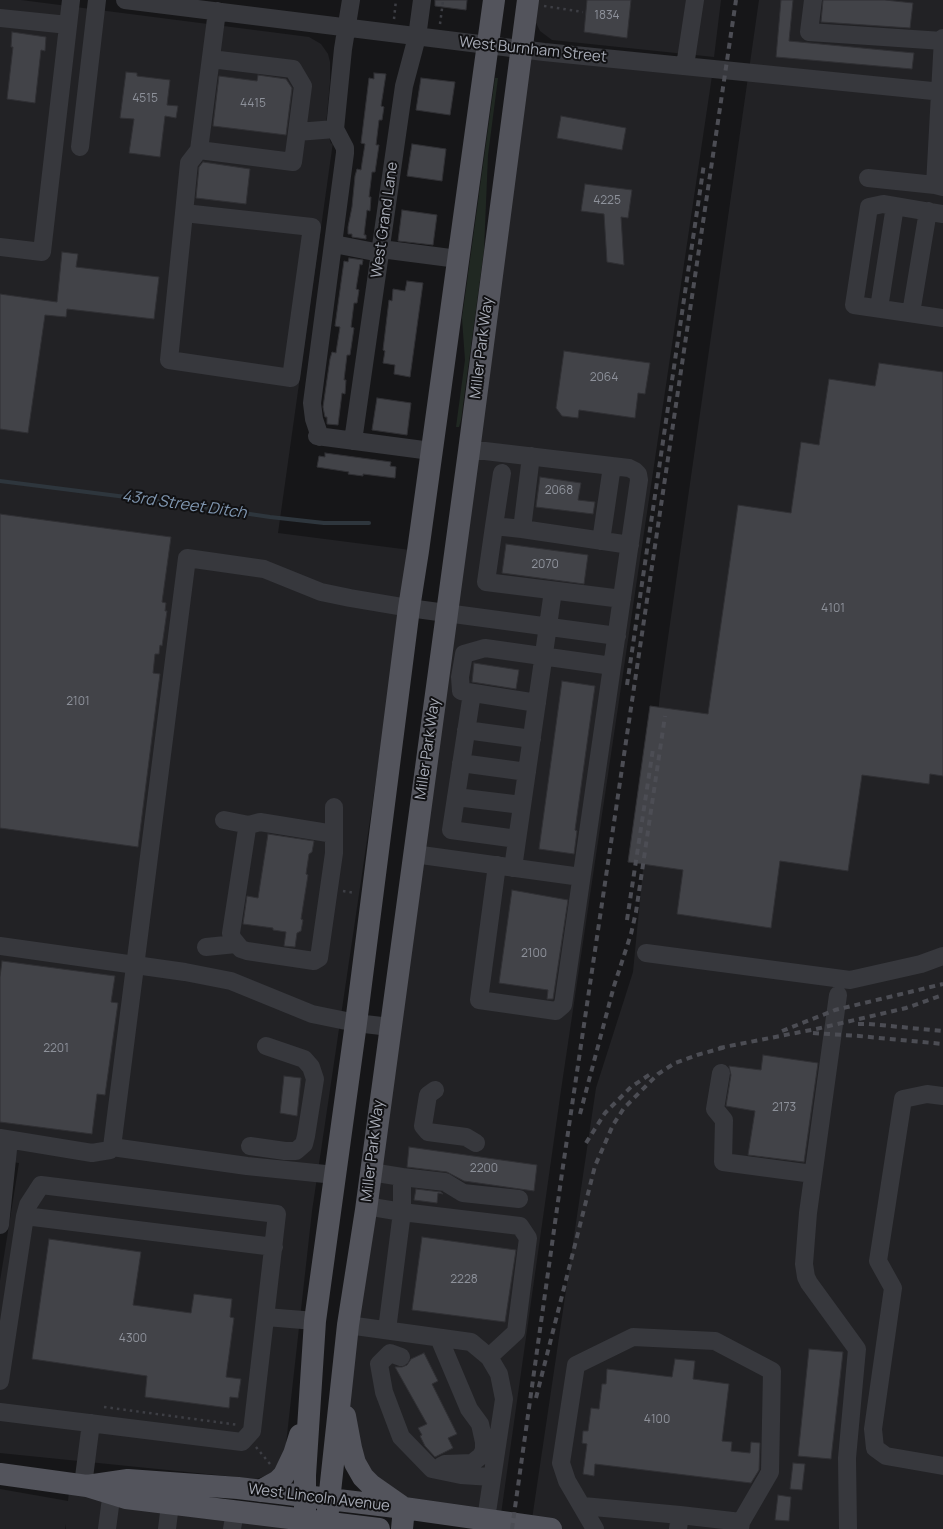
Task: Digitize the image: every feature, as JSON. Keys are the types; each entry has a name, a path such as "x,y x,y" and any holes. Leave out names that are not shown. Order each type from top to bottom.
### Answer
{"main road":[{"path":"315,1526 306,1496 305,1474 315,1321 356,1024 409,608 494,0"},
{"name":"Miller Park Way","path":"315,1526 329,1499 348,1324 371,1172 469,451 521,50 536,3"},
{"path":"431,451 469,451"},
{"path":"315,1321 348,1324"},
{"path":"341,1379 347,1435 355,1463 363,1477 403,1519"},
{"path":"260,1491 278,1481 284,1475 294,1454 310,1402"},
{"name":"West Lincoln Avenue","path":"1,1478 112,1488 126,1498 170,1504 233,1521 378,1529"},
{"name":"West Lincoln Avenue","path":"112,1488 128,1480 238,1488 329,1499 403,1519 495,1523 551,1529"},
{"path":"233,1521 238,1488"}],"street":[{"path":"0,247 42,252 71,0"},
{"path":"80,147 98,0"},
{"name":"West Burnham Street","path":"125,0 217,11 240,7 260,8 347,28 521,50 942,92"},
{"path":"351,0 343,49 335,130 345,148 345,153 312,403 314,419 319,436 431,451"},
{"name":"West Grand Lane","path":"353,441 404,86 416,37 422,0"},
{"path":"685,66 695,0"},
{"path":"813,0 809,32 943,40 939,186 868,178"},
{"path":"184,213 312,227 291,378 169,360 189,163 199,150 217,11"},
{"path":"0,18 68,25"},
{"path":"199,150 293,162 297,132 303,86 292,70 211,59"},
{"path":"297,132 335,130"},
{"path":"911,313 935,213 883,204 869,207 854,305 943,318"},
{"path":"880,308 895,206"},
{"path":"334,244 458,259"},
{"path":"469,451 485,451 629,468 638,474 640,480 563,1005 556,1011 479,1000 505,866 517,839 532,738 530,678 535,656 548,628 553,591"},
{"path":"522,529 531,456"},
{"path":"601,541 612,466"},
{"path":"502,473 486,582 622,600"},
{"path":"494,526 630,546"},
{"path":"0,1225 4,1139 92,1153 110,1150 112,1147 187,558 264,569 321,592 409,608 616,636"},
{"path":"531,702 461,691 460,677 464,654 485,648 612,666"},
{"path":"472,693 451,830 517,839"},
{"path":"466,730 532,738"},
{"path":"461,764 527,772"},
{"path":"456,797 522,805"},
{"path":"250,825 247,829 231,933 236,944 241,949 247,951 314,960 319,958 334,860 334,807"},
{"path":"224,820 250,825 260,822 334,834"},
{"path":"414,854 581,877"},
{"path":"206,947 236,944"},
{"path":"0,946 185,972 231,981 312,1014 356,1024 390,1028"},
{"path":"646,953 850,980 921,964 943,956"},
{"path":"838,995 808,1213 804,1264 809,1283 857,1349 847,1458 848,1529"},
{"path":"250,1146 285,1151 296,1150 304,1144 306,1136 315,1079 311,1067 304,1059 266,1046"},
{"path":"720,1073 715,1109 724,1120 723,1162 813,1174"},
{"path":"434,1090 428,1095 424,1126 428,1132 466,1137 476,1143"},
{"path":"943,1096 927,1094 903,1099 878,1261 893,1288 873,1429 875,1448 886,1456 943,1466"},
{"path":"112,1147 247,1166 335,1175"},
{"path":"371,1172 445,1182 463,1193 519,1199"},
{"path":"387,1330 402,1212 402,1177"},
{"path":"0,1381 25,1216 28,1205 41,1185 277,1214 252,1431 242,1442 0,1412"},
{"path":"366,1206 520,1226 528,1238 516,1332 489,1357"},
{"path":"25,1216 274,1247"},
{"path":"266,1316 315,1321"},
{"path":"348,1324 470,1342 489,1357 499,1374 504,1399 492,1477 495,1523"},
{"path":"583,1506 679,1522 741,1525 770,1472 772,1371 715,1341 633,1337 576,1365 561,1463 566,1481 583,1506 595,1529"},
{"path":"434,1469 446,1464 472,1463 481,1456 484,1450 480,1424 469,1409 439,1338"},
{"path":"401,1357 390,1353 379,1364 384,1392 401,1437 434,1469 461,1475 492,1477"},
{"path":"85,1485 91,1423"},
{"path":"107,1529 112,1488"},
{"path":"167,1529 170,1504"}],"path":[{"path":"394,18 396,0"},
{"path":"440,24 443,1"},
{"path":"536,3 583,12"}],"shaded area":[{"path":"0,0 21,0 309,37 321,44 328,54 330,62 326,125 331,144 333,142 278,533 410,550 312,1211 286,1444 277,1472 256,1479 0,1453 0,1281 19,1163 0,1160"},
{"path":"538,0 721,0 714,57 552,40 540,31 536,23"},
{"path":"759,0 943,0 943,1529 551,1529 531,1526 596,1088 633,972 660,694"},
{"path":"521,50 713,69 561,1090 500,1521 383,1494 347,1435 369,1181"},
{"path":"495,78 498,78 488,155 484,250 461,420 459,427 456,427 465,360 462,318"},
{"path":"70,1484 379,1529 66,1529 66,1524 65,1529 0,1529 0,1489 68,1501"}],"building":[{"path":"435,0 467,0 466,10 435,6"},
{"path":"587,0 631,0 627,38 584,32"},
{"path":"781,0 793,0 789,41 914,53 912,69 776,57"},
{"path":"823,0 885,0 913,3 910,28 821,22"},
{"path":"12,32 46,37 45,51 41,50 35,103 7,99 13,47 11,47"},
{"path":"126,72 137,73 137,76 170,80 167,105 178,106 176,118 165,116 160,157 129,153 134,119 120,118"},
{"path":"374,73 386,74 381,106 384,107 382,120 379,120 376,145 379,145 375,172 372,172 369,197 371,197 370,211 367,210 364,235 366,235 366,239 352,237 352,234 348,234 348,227 355,176 357,169 361,170 365,144 361,143 369,78 374,79"},
{"path":"258,75 286,79 292,88 286,135 213,126 219,76 257,81"},
{"path":"421,78 455,82 450,115 416,110"},
{"path":"561,116 626,128 622,150 557,138"},
{"path":"412,144 446,149 442,181 407,176"},
{"path":"203,162 250,169 246,204 196,198 199,167"},
{"path":"585,184 632,190 628,218 621,217 624,265 607,262 604,214 581,211"},
{"path":"402,210 437,215 433,245 398,241"},
{"path":"62,252 78,254 76,267 159,277 154,319 67,309 66,317 45,315 28,433 0,429 0,294 57,302"},
{"path":"349,258 363,260 362,265 360,264 356,289 359,290 357,303 354,303 351,327 354,328 350,355 347,355 344,380 346,380 345,394 342,393 338,425 327,424 327,417 325,417 323,407 330,359 332,352 336,353 340,327 335,326 344,261 348,262"},
{"path":"407,281 423,283 410,377 394,374 395,365 383,363 389,300 392,301 393,289 405,291"},
{"path":"564,351 650,363 645,394 638,393 635,418 579,410 578,418 562,416 556,408"},
{"path":"879,363 943,372 943,776 930,774 929,784 862,775 848,871 780,861 771,928 677,914 683,870 628,862 650,706 708,714 738,505 791,513 801,442 819,445 829,379 875,386"},
{"path":"377,398 411,403 407,435 372,430"},
{"path":"325,453 391,462 390,466 396,467 395,478 348,474 349,472 317,467 319,456 325,457"},
{"path":"540,477 581,483 578,500 595,502 593,514 536,507"},
{"path":"0,514 171,537 162,602 166,603 165,611 167,611 162,646 160,645 159,654 155,654 153,673 160,674 138,847 0,828"},
{"path":"506,544 588,555 584,584 502,573"},
{"path":"474,663 519,670 516,689 472,682"},
{"path":"562,681 595,686 575,830 577,831 574,854 539,849"},
{"path":"268,834 314,841 312,852 309,854 306,874 308,875 301,919 303,920 301,931 297,933 295,947 284,946 286,932 273,930 273,928 243,924 247,896 258,898"},
{"path":"512,890 568,900 553,999 547,999 548,990 499,983"},
{"path":"2,961 115,976 111,1002 118,1003 105,1095 97,1094 92,1134 0,1122 0,977"},
{"path":"763,1055 818,1063 804,1162 748,1155 755,1111 726,1106 731,1075 729,1066 761,1070"},
{"path":"284,1076 301,1078 297,1116 280,1113"},
{"path":"409,1147 537,1165 534,1191 464,1181 447,1172 407,1167"},
{"path":"416,1189 441,1192 443,1194 438,1193 437,1203 414,1200"},
{"path":"422,1237 516,1250 505,1322 412,1310"},
{"path":"49,1239 141,1252 133,1305 191,1313 194,1294 232,1299 230,1317 234,1318 226,1377 241,1379 238,1398 230,1397 229,1408 145,1397 147,1376 32,1359"},
{"path":"809,1349 843,1352 831,1459 798,1456"},
{"path":"424,1353 438,1381 432,1384 457,1434 448,1438 453,1448 435,1457 425,1446 418,1428 427,1424 395,1367 407,1365 411,1359"},
{"path":"675,1359 695,1361 693,1379 729,1384 722,1441 732,1442 731,1451 750,1453 751,1442 760,1443 759,1470 751,1483 595,1464 594,1476 583,1474 587,1444 582,1443 583,1431 588,1431 591,1408 599,1409 602,1384 606,1384 607,1369 672,1377"},
{"path":"793,1463 805,1464 802,1490 790,1489"},
{"path":"778,1495 791,1497 789,1521 775,1520"}],"waterway":[{"name":"43rd Street Ditch","path":"0,481 270,517 324,523 369,523"}],"railway":[{"path":"512,1529 562,1173 736,0"},
{"path":"627,685 704,164"},
{"path":"580,1114 636,912 665,716"},
{"path":"627,920 653,749"},
{"path":"782,1031 835,1010 943,984"},
{"path":"719,1048 816,1029 906,1008 943,995"},
{"path":"858,1024 943,1031"},
{"path":"813,1033 943,1044"},
{"path":"536,1398 595,1166 613,1125 624,1108 658,1074 675,1063 726,1047"},
{"path":"586,1143 605,1113 631,1087 652,1073"}]}
